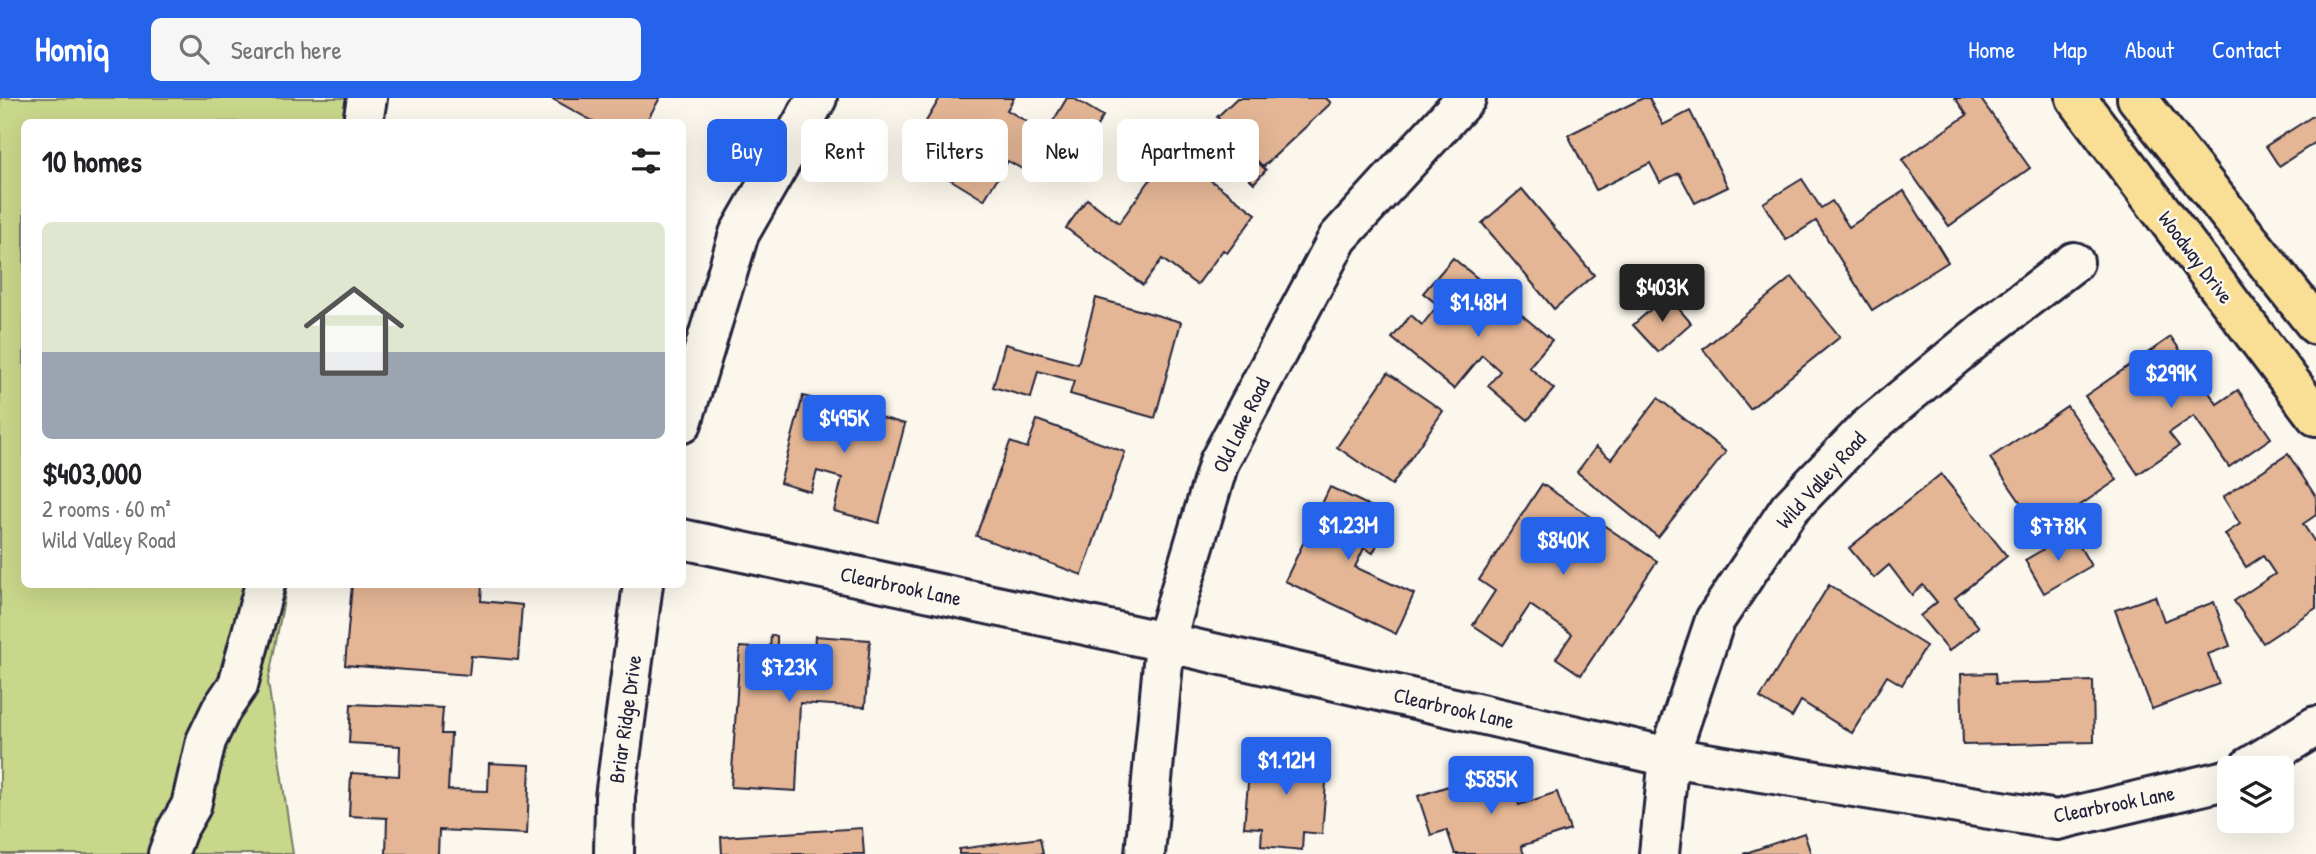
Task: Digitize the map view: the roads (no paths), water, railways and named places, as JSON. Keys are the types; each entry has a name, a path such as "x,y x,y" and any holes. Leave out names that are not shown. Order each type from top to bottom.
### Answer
{"main road":[{"name":"Woodway Drive","path":"2076,98 2316,416"},
{"path":"2137,98 2316,325"}],"street":[{"path":"364,119 367,98"},
{"path":"686,410 739,234 817,98"},
{"name":"Old Lake Road","path":"1145,854 1165,642 1219,462 1338,238 1466,98"},
{"name":"Wild Valley Road","path":"1659,854 1669,757 1715,621 1789,509 1866,429 1988,328 2074,262"},
{"name":"Clearbrook Lane","path":"686,540 1165,642 1669,757 2057,820 2217,782"},
{"path":"168,854 177,830 191,806 206,741 221,710 238,685 264,588"},
{"name":"Briar Ridge Drive","path":"614,854 615,796 642,588"},
{"path":"2267,756 2316,726"}]}
